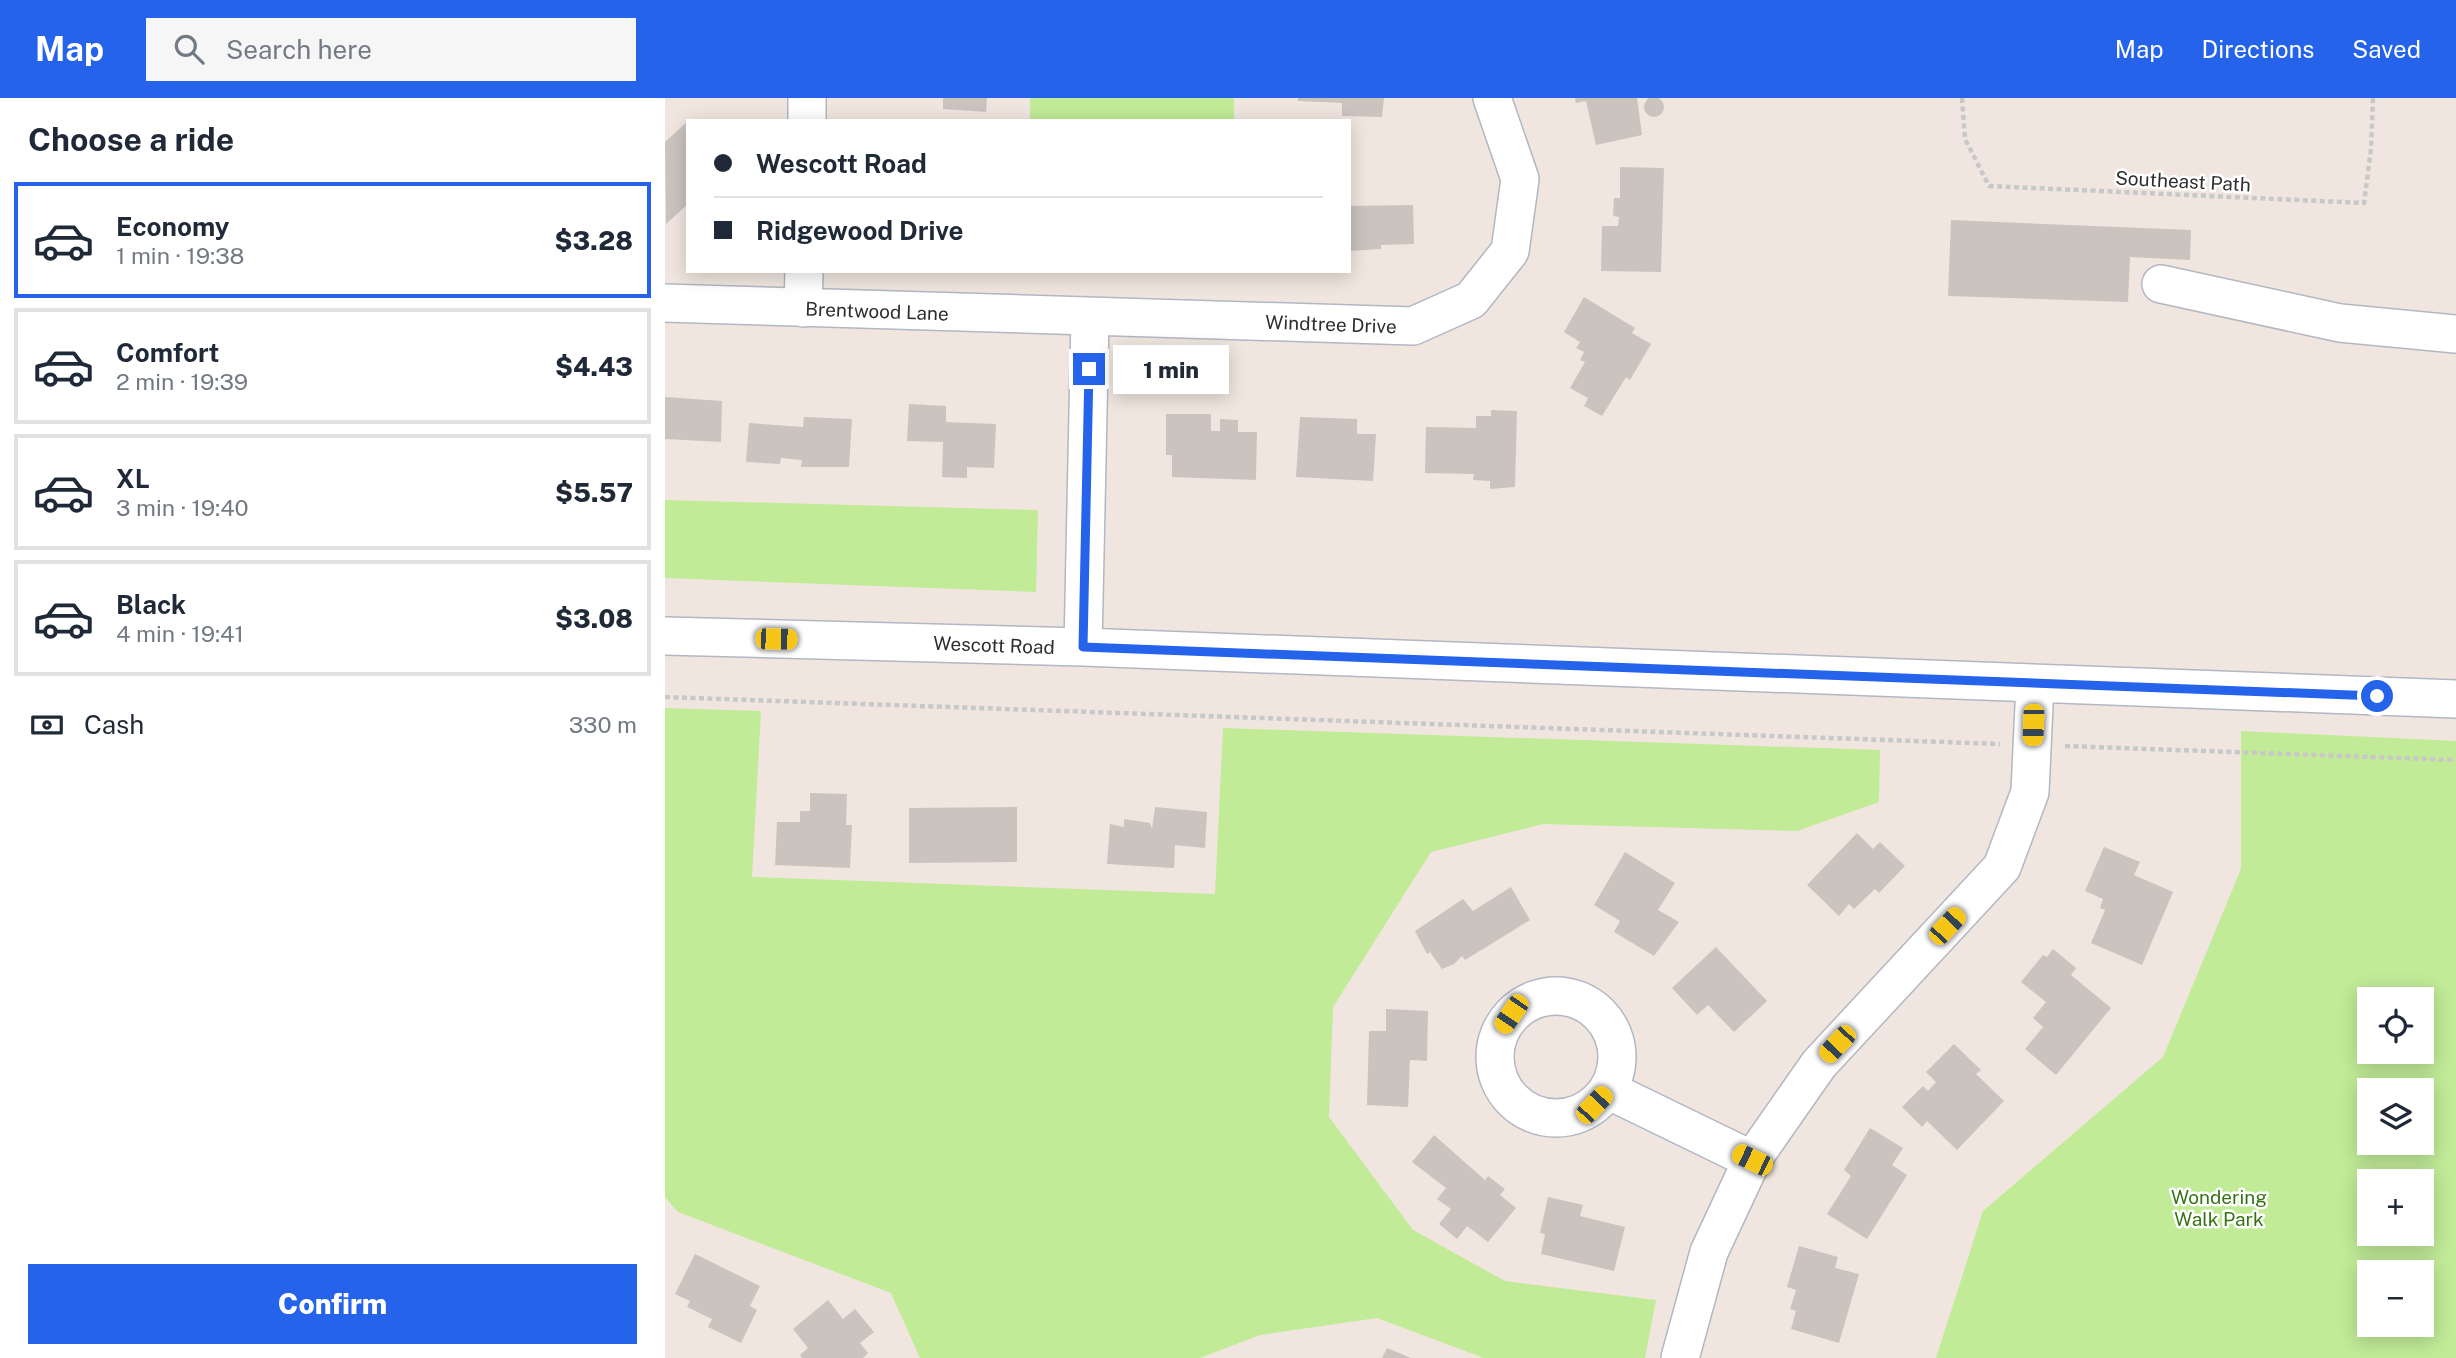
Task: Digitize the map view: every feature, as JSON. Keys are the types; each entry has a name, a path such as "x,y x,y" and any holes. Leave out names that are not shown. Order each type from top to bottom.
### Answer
{"street":[{"path":"807,98 807,119"},
{"name":"Windtree Drive","path":"1090,318 1413,326 1471,300 1510,251 1520,179 1492,98"},
{"path":"803,308 804,273"},
{"path":"2161,284 2340,323 2456,334"},
{"name":"Brentwood Lane","path":"665,303 1090,318"},
{"path":"1083,647 1090,318"},
{"name":"Wescott Road","path":"665,636 1083,647 2456,699"},
{"path":"1680,1358 1709,1252 1752,1160 1819,1064 2002,867 2030,792 2035,684"},
{"path":"1608,1090 1752,1160"}],"path":[{"name":"Southeast Path","path":"1962,98 1965,139 1989,186 2364,203 2371,149 2373,98"},
{"path":"665,697 2456,760"}],"green space":[{"path":"1030,98 1234,98 1234,119 1030,119"},
{"path":"665,500 1038,510 1036,592 665,578"},
{"path":"665,708 761,711 752,877 1215,894 1223,728 1880,750 1879,802 1797,831 1543,824 1431,852 1333,1007 1329,1117 1413,1230 1505,1281 1656,1300 1645,1358 1484,1358 1377,1318 1260,1335 1200,1358 920,1358 891,1293 678,1212 665,1197"},
{"name":"Wondering Walk Park","path":"2241,731 2456,741 2456,1358 1936,1358 1983,1211 2163,1057 2241,869"}],"building":[{"path":"1654,97 1661,100 1664,107 1661,114 1654,117 1647,114 1644,107 1647,100"},
{"path":"943,98 987,98 986,112 943,109"},
{"path":"1298,98 1384,98 1382,117 1342,116 1342,103 1298,101"},
{"path":"1575,98 1637,98 1642,135 1596,145 1586,101 1576,103"},
{"path":"686,123 686,206 666,224 665,142"},
{"path":"1620,167 1664,168 1661,272 1601,271 1602,226 1618,226 1619,217 1613,216 1614,198 1620,198"},
{"path":"1413,205 1414,244 1381,245 1381,249 1351,251 1351,206"},
{"path":"1951,220 2191,230 2190,260 2130,257 2128,302 1948,296"},
{"path":"1584,297 1635,328 1632,333 1651,344 1630,380 1626,377 1602,416 1584,406 1588,398 1570,388 1585,362 1580,360 1584,352 1576,348 1580,342 1564,332"},
{"path":"665,397 722,401 721,442 665,439"},
{"path":"909,404 946,406 946,422 996,424 994,468 967,467 967,478 942,477 943,442 907,441"},
{"path":"1491,410 1517,411 1515,487 1490,489 1490,481 1473,480 1474,474 1425,473 1426,427 1476,428 1476,416 1491,416"},
{"path":"1166,414 1211,414 1211,431 1220,431 1220,419 1238,420 1238,432 1257,432 1256,480 1172,477 1172,455 1166,455"},
{"path":"804,417 852,419 849,467 801,467 802,460 781,458 780,464 746,462 749,423 803,427"},
{"path":"1300,417 1357,419 1357,434 1376,434 1373,481 1296,477"},
{"path":"810,793 847,794 846,825 852,825 850,868 775,865 777,822 800,822 800,811 810,811"},
{"path":"1017,807 1017,862 909,863 909,808"},
{"path":"1155,807 1207,812 1205,848 1175,845 1174,868 1107,864 1110,824 1124,827 1124,819 1150,823 1152,829"},
{"path":"1857,833 1873,849 1880,842 1905,866 1879,893 1875,889 1854,909 1849,904 1839,916 1807,885"},
{"path":"2104,847 2140,862 2134,875 2173,892 2142,965 2091,943 2105,910 2100,908 2103,899 2085,891"},
{"path":"1625,852 1675,883 1658,910 1679,922 1654,956 1614,932 1620,921 1594,905"},
{"path":"1511,887 1530,920 1465,960 1462,956 1454,964 1442,969 1430,952 1427,954 1415,931 1463,899 1473,911"},
{"path":"1716,947 1767,1001 1734,1032 1708,1005 1697,1015 1672,988"},
{"path":"2053,949 2076,968 2071,975 2111,1008 2056,1075 2025,1049 2043,1027 2033,1018 2046,1002 2021,982 2043,955 2047,957"},
{"path":"1386,1009 1428,1011 1427,1061 1410,1060 1408,1107 1367,1105 1369,1031 1386,1031"},
{"path":"1954,1044 1981,1070 1976,1074 2004,1101 1957,1150 1927,1121 1922,1127 1902,1107 1923,1086 1928,1091 1936,1082 1926,1072"},
{"path":"1870,1128 1903,1148 1892,1165 1907,1175 1867,1239 1827,1214 1851,1176 1844,1170"},
{"path":"1434,1135 1485,1180 1488,1176 1505,1189 1500,1195 1516,1208 1488,1242 1467,1226 1457,1239 1439,1224 1451,1209 1437,1199 1446,1188 1412,1162"},
{"path":"1548,1197 1583,1205 1580,1216 1625,1227 1614,1271 1541,1254 1545,1234 1540,1233"},
{"path":"1799,1246 1838,1257 1835,1268 1859,1274 1839,1343 1791,1329 1796,1311 1790,1309 1796,1290 1787,1287"},
{"path":"695,1254 760,1286 750,1306 757,1310 741,1343 708,1327 712,1319 687,1307 690,1301 675,1294"},
{"path":"828,1300 843,1319 855,1309 874,1332 860,1343 868,1353 863,1358 802,1358 800,1355 808,1348 793,1329"},
{"path":"1387,1348 1411,1358 1382,1358"}],"route":[{"path":"1089,369 1083,647 2377,696"}]}
